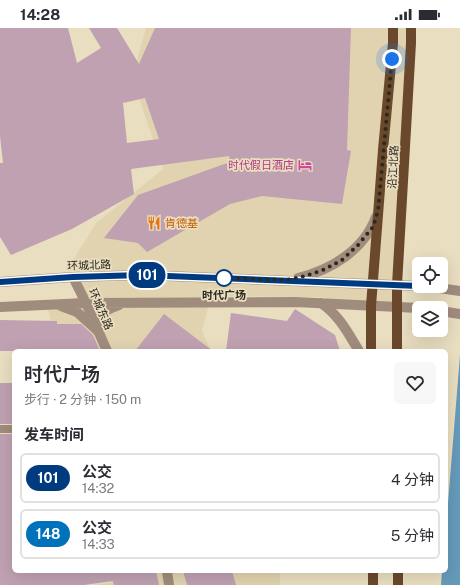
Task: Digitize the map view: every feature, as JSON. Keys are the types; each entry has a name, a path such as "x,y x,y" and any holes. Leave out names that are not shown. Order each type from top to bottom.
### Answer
{"main road":[{"name":"沿江北路","path":"371,349 371,306 393,44 393,28"},
{"name":"沿江北路","path":"397,349 397,285 411,44 410,28"},
{"path":"372,573 373,585"},
{"path":"398,573 398,585"}],"street":[{"path":"287,280 323,270 342,260 358,245 373,227 378,211"},
{"name":"环城北路","path":"0,282 73,277 142,275 412,286"},
{"name":"环城东路","path":"73,277 106,349"},
{"path":"448,289 460,291"},
{"path":"0,307 86,303 295,302 412,308"},
{"path":"98,331 97,323 102,313 114,307 134,303"},
{"path":"321,303 331,309 358,349"},
{"path":"46,305 71,309 85,318 98,331"},
{"path":"448,312 460,314"},
{"path":"166,573 169,585"}],"lane":[{"path":"0,429 12,429"}],"shaded area":[{"name":"时代广场","path":"146,28 410,28 397,307 371,306 319,297 211,296 202,331 210,349 51,349 50,316 46,305 83,296 73,276 74,259 96,223 163,169 132,77"},
{"path":"109,573 280,573 280,585 95,585 111,583"}],"water":[{"path":"460,355 460,585 441,585 442,573 448,573 448,503"}],"building":[{"path":"0,28 68,28 77,63 101,48 89,28 117,28 139,64 155,28 351,28 347,150 351,151 342,204 262,196 230,204 147,252 138,243 104,238 138,195 230,162 229,156 131,169 134,194 72,229 11,255 0,237 0,163 3,163 0,136","holes":["145,98 159,139 127,143 123,103"]},
{"path":"295,309 335,335 339,349 226,349 231,313 287,321"},
{"path":"164,314 210,349 137,349"},
{"path":"0,320 57,321 57,324 81,324 93,335 99,349 12,349 12,351 0,351"},
{"path":"0,383 12,383 12,424 0,424"},
{"path":"0,434 12,434 12,573 156,573 159,585 114,585 113,581 84,585 0,585"},
{"path":"184,573 233,573 236,585 187,585"}],"bus line":[{"name":"101","path":"0,282 73,277 142,275 412,286"}],"place":[{"name":"时代假日酒店","path":"305,165"},
{"name":"肯德基","path":"154,223"},
{"name":"时代广场","path":"224,278"}],"route":[{"path":"224,278 287,280 323,270 342,260 358,245 373,227 378,211 392,59"}]}
